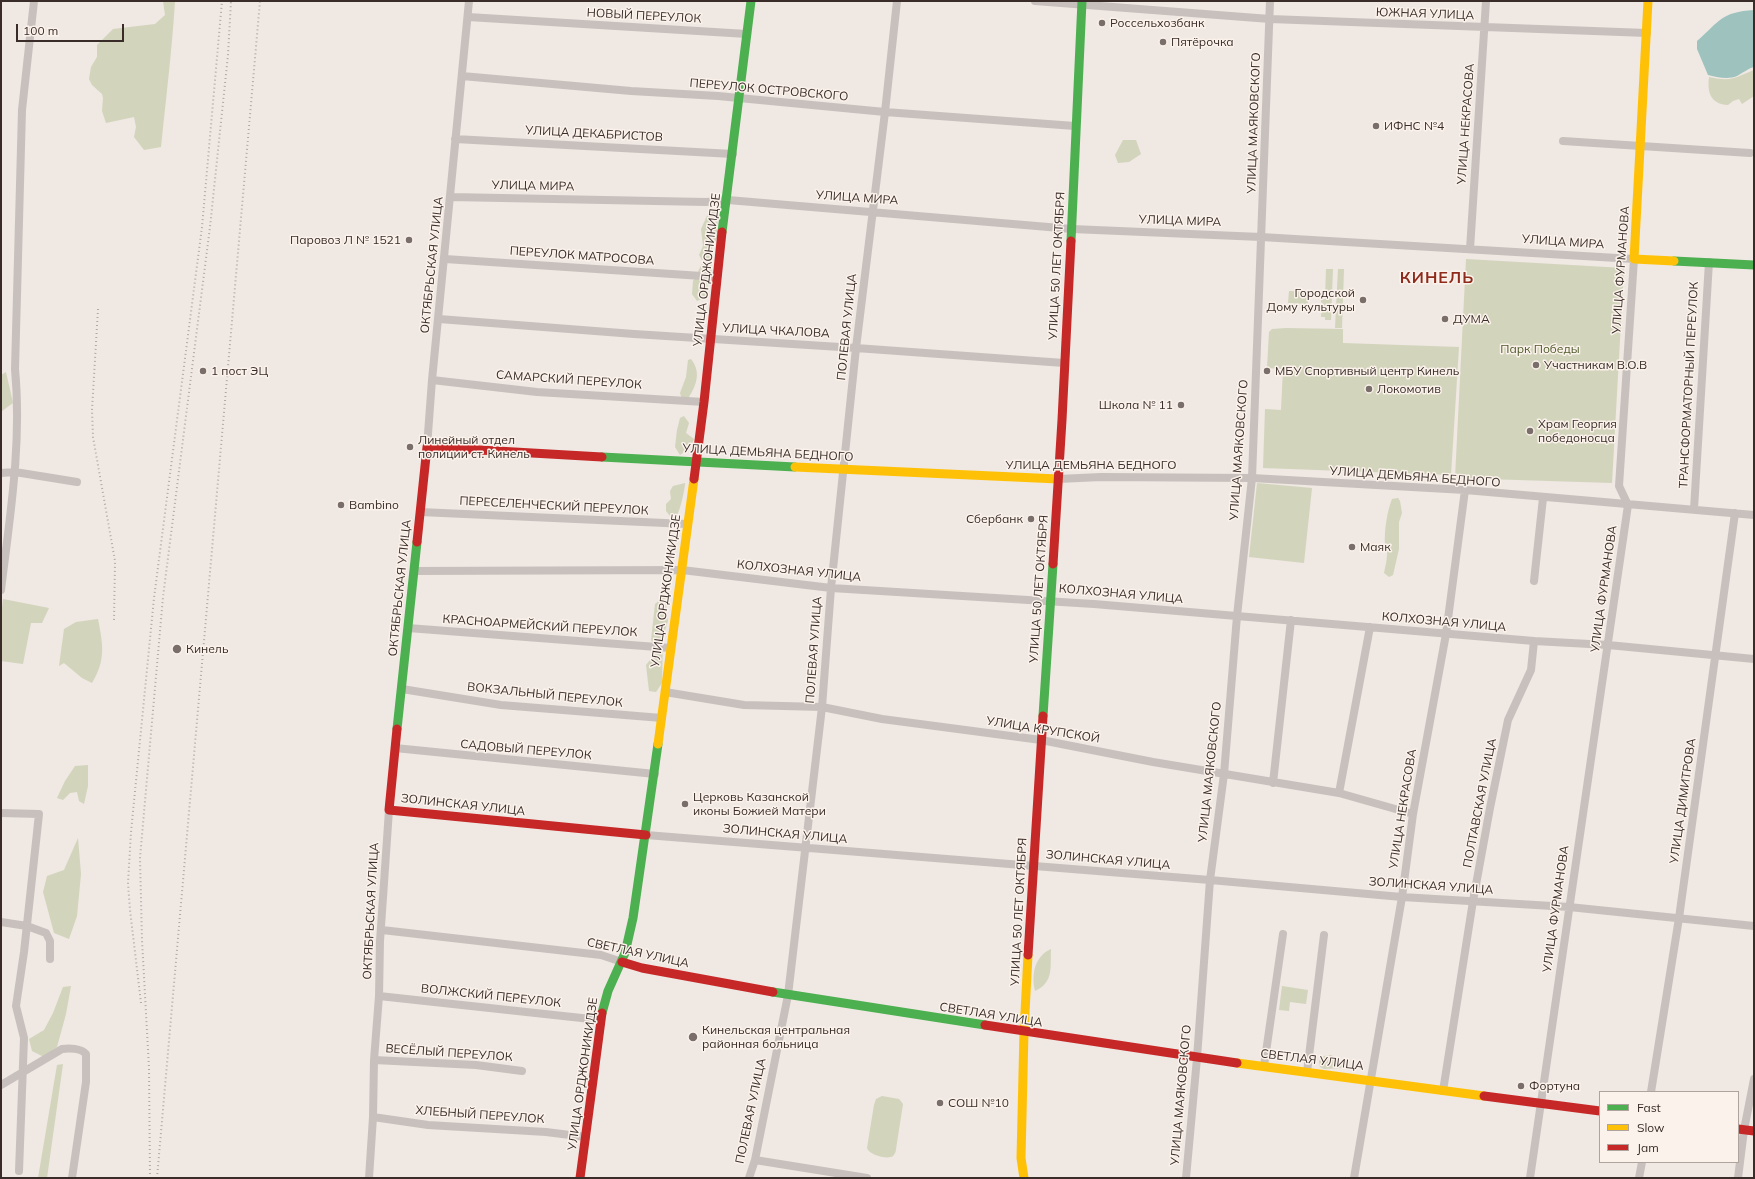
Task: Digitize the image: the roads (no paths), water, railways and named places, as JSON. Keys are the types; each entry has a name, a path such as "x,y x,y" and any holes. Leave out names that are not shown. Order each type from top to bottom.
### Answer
{"main road":[{"name":"УЛИЦА ОРДЖОНИКИДЗЕ","path":"580,1178 600,1020 608,991 622,962 633,918 655,774 670,648 682,570 704,402 717,277 728,200 732,154 751,1"},
{"name":"УЛИЦА ФУРМАНОВА","path":"1634,259 1648,1"},
{"name":"УЛИЦА 50 ЛЕТ ОКТЯБРЯ","path":"1024,1178 1021,1158 1024,1032 1033,866 1058,479 1072,229 1075,126 1082,3"},
{"name":"УЛИЦА МИРА","path":"1634,259 1754,264"},
{"name":"УЛИЦА ДЕМЬЯНА БЕДНОГО","path":"427,447 844,470 1058,479"},
{"name":"ОКТЯБРЬСКАЯ УЛИЦА","path":"389,810 427,447"},
{"name":"ЗОЛИНСКАЯ УЛИЦА","path":"389,810 646,835"},
{"name":"СВЕТЛАЯ УЛИЦА","path":"622,962 642,968 788,995 1024,1032 1197,1058 1371,1080 1443,1092 1540,1102 1599,1111"},
{"path":"1741,1130 1754,1131"}],"street":[{"path":"1,590 15,472 17,442 17,393 15,369 22,110 34,1"},
{"name":"ОКТЯБРЬСКАЯ УЛИЦА","path":"427,447 432,380 469,1"},
{"name":"ПОЛЕВАЯ УЛИЦА","path":"749,1178 755,1160 788,995 822,707 831,588 856,348 897,1"},
{"name":"ЮЖНАЯ УЛИЦА","path":"1035,1 1082,3 1270,19 1647,34"},
{"name":"УЛИЦА МАЯКОВСКОГО","path":"1186,1178 1197,1058 1210,880 1224,774 1237,616 1252,478 1270,1"},
{"name":"УЛИЦА НЕКРАСОВА","path":"1468,248 1486,1"},
{"name":"НОВЫЙ ПЕРЕУЛОК","path":"468,17 747,34"},
{"name":"ПЕРЕУЛОК ОСТРОВСКОГО","path":"462,76 631,91 739,98 885,112 1075,126"},
{"name":"УЛИЦА ДЕКАБРИСТОВ","path":"455,139 732,154"},
{"path":"1563,141 1750,152"},
{"name":"УЛИЦА МИРА","path":"451,197 706,202 728,200 1072,229 1261,236 1634,259"},
{"name":"ПЕРЕУЛОК МАТРОСОВА","path":"445,259 717,277"},
{"name":"УЛИЦА ФУРМАНОВА","path":"1530,1178 1628,505 1619,486 1634,259"},
{"name":"ТРАНСФОРМАТОРНЫЙ ПЕРЕУЛОК","path":"1694,509 1708,262"},
{"name":"УЛИЦА ЧКАЛОВА","path":"439,319 1064,363"},
{"name":"САМАРСКИЙ ПЕРЕУЛОК","path":"432,380 537,392 704,402"},
{"path":"1,473 15,472 77,482"},
{"name":"УЛИЦА ДЕМЬЯНА БЕДНОГО","path":"1058,479 1101,477 1252,478 1465,490 1543,498 1754,515"},
{"name":"УЛИЦА НЕКРАСОВА","path":"1354,1178 1402,897 1413,814 1446,634 1465,490"},
{"path":"1534,582 1543,498"},
{"name":"ПЕРЕСЕЛЕНЧЕСКИЙ ПЕРЕУЛОК","path":"420,512 687,524"},
{"name":"УЛИЦА ДИМИТРОВА","path":"1651,1091 1678,918 1735,513"},
{"name":"КОЛХОЗНАЯ УЛИЦА","path":"414,571 682,570 831,588 1051,601 1534,641 1608,645 1754,659"},
{"path":"1273,783 1291,620"},
{"path":"1339,793 1370,627"},
{"name":"КРАСНОАРМЕЙСКИЙ ПЕРЕУЛОК","path":"408,628 670,648"},
{"name":"ПОЛТАВСКАЯ УЛИЦА","path":"1443,1092 1473,901 1490,808 1508,720 1531,670 1534,641"},
{"name":"ВОКЗАЛЬНЫЙ ПЕРЕУЛОК","path":"402,689 501,705 662,718"},
{"name":"УЛИЦА КРУПСКОЙ","path":"665,692 744,705 822,707 882,719 1041,740 1153,762 1339,793 1413,814"},
{"name":"САДОВЫЙ ПЕРЕУЛОК","path":"396,748 655,774"},
{"name":"ОКТЯБРЬСКАЯ УЛИЦА","path":"369,1178 373,1117 374,1060 379,996 380,941 382,930 389,810"},
{"path":"1,813 39,814 16,1006 24,1038 19,1171"},
{"name":"ЗОЛИНСКАЯ УЛИЦА","path":"646,835 1210,880 1402,897 1569,907 1754,926"},
{"path":"1,922 26,926 46,933 50,941 50,959"},
{"name":"СВЕТЛАЯ УЛИЦА","path":"382,930 601,955 622,962"},
{"path":"1264,1066 1283,934"},
{"path":"1307,1072 1324,936"},
{"name":"ВОЛЖСКИЙ ПЕРЕУЛОК","path":"379,996 600,1020"},
{"path":"1,1085 62,1049 83,1051 86,1054 86,1082 72,1178"},
{"name":"ВЕСЁЛЫЙ ПЕРЕУЛОК","path":"374,1060 476,1065 522,1070"},
{"path":"1739,1162 1741,1130 1754,1079"},
{"name":"ХЛЕБНЫЙ ПЕРЕУЛОК","path":"373,1117 428,1125 546,1132 586,1137"},
{"path":"755,1160 867,1178"},
{"path":"1639,1178 1642,1163"},
{"path":"1738,1178 1739,1163"}],"water":[{"path":"1754,10 1754,67 1730,78 1708,75 1697,49 1697,41 1716,23 1728,15"}],"railway":[{"path":"141,1003 128,883 131,832 154,598 202,227 222,1"},
{"path":"150,1178 149,1068 142,940 140,858 163,597 210,227 228,55 231,1"},
{"path":"157,1178 260,1"},
{"path":"98,309 92,410 93,437 115,561 114,620"}],"place":[{"name":"Россельхозбанк","path":"1102,23"},
{"name":"Пятёрочка","path":"1163,42"},
{"name":"ИФНС №4","path":"1376,126"},
{"name":"Паровоз Л № 1521","path":"409,240"},
{"name":"Городской Дому культуры","path":"1363,300"},
{"name":"ДУМА","path":"1445,319"},
{"name":"Участникам В.О.В","path":"1536,365"},
{"name":"1 пост ЭЦ","path":"203,371"},
{"name":"МБУ Спортивный центр Кинель","path":"1267,371"},
{"name":"Локомотив","path":"1369,389"},
{"name":"Школа № 11","path":"1181,405"},
{"name":"Храм Георгия победоносца","path":"1530,431"},
{"name":"Линейный отдел полиции ст. Кинель","path":"410,447"},
{"name":"Bambino","path":"341,505"},
{"name":"Сбербанк","path":"1031,519"},
{"name":"Маяк","path":"1352,547"},
{"name":"Кинель","path":"177,649"},
{"name":"Церковь Казанской иконы Божией Матери","path":"685,804"},
{"name":"Кинельская центральная районная больница","path":"693,1037"},
{"name":"Фортуна","path":"1521,1086"},
{"name":"СОШ №10","path":"940,1103"}],"district":[{"name":"КИНЕЛЬ","path":"1437,278"}],"park label":[{"name":"Парк Победы","path":"1540,349"}]}
